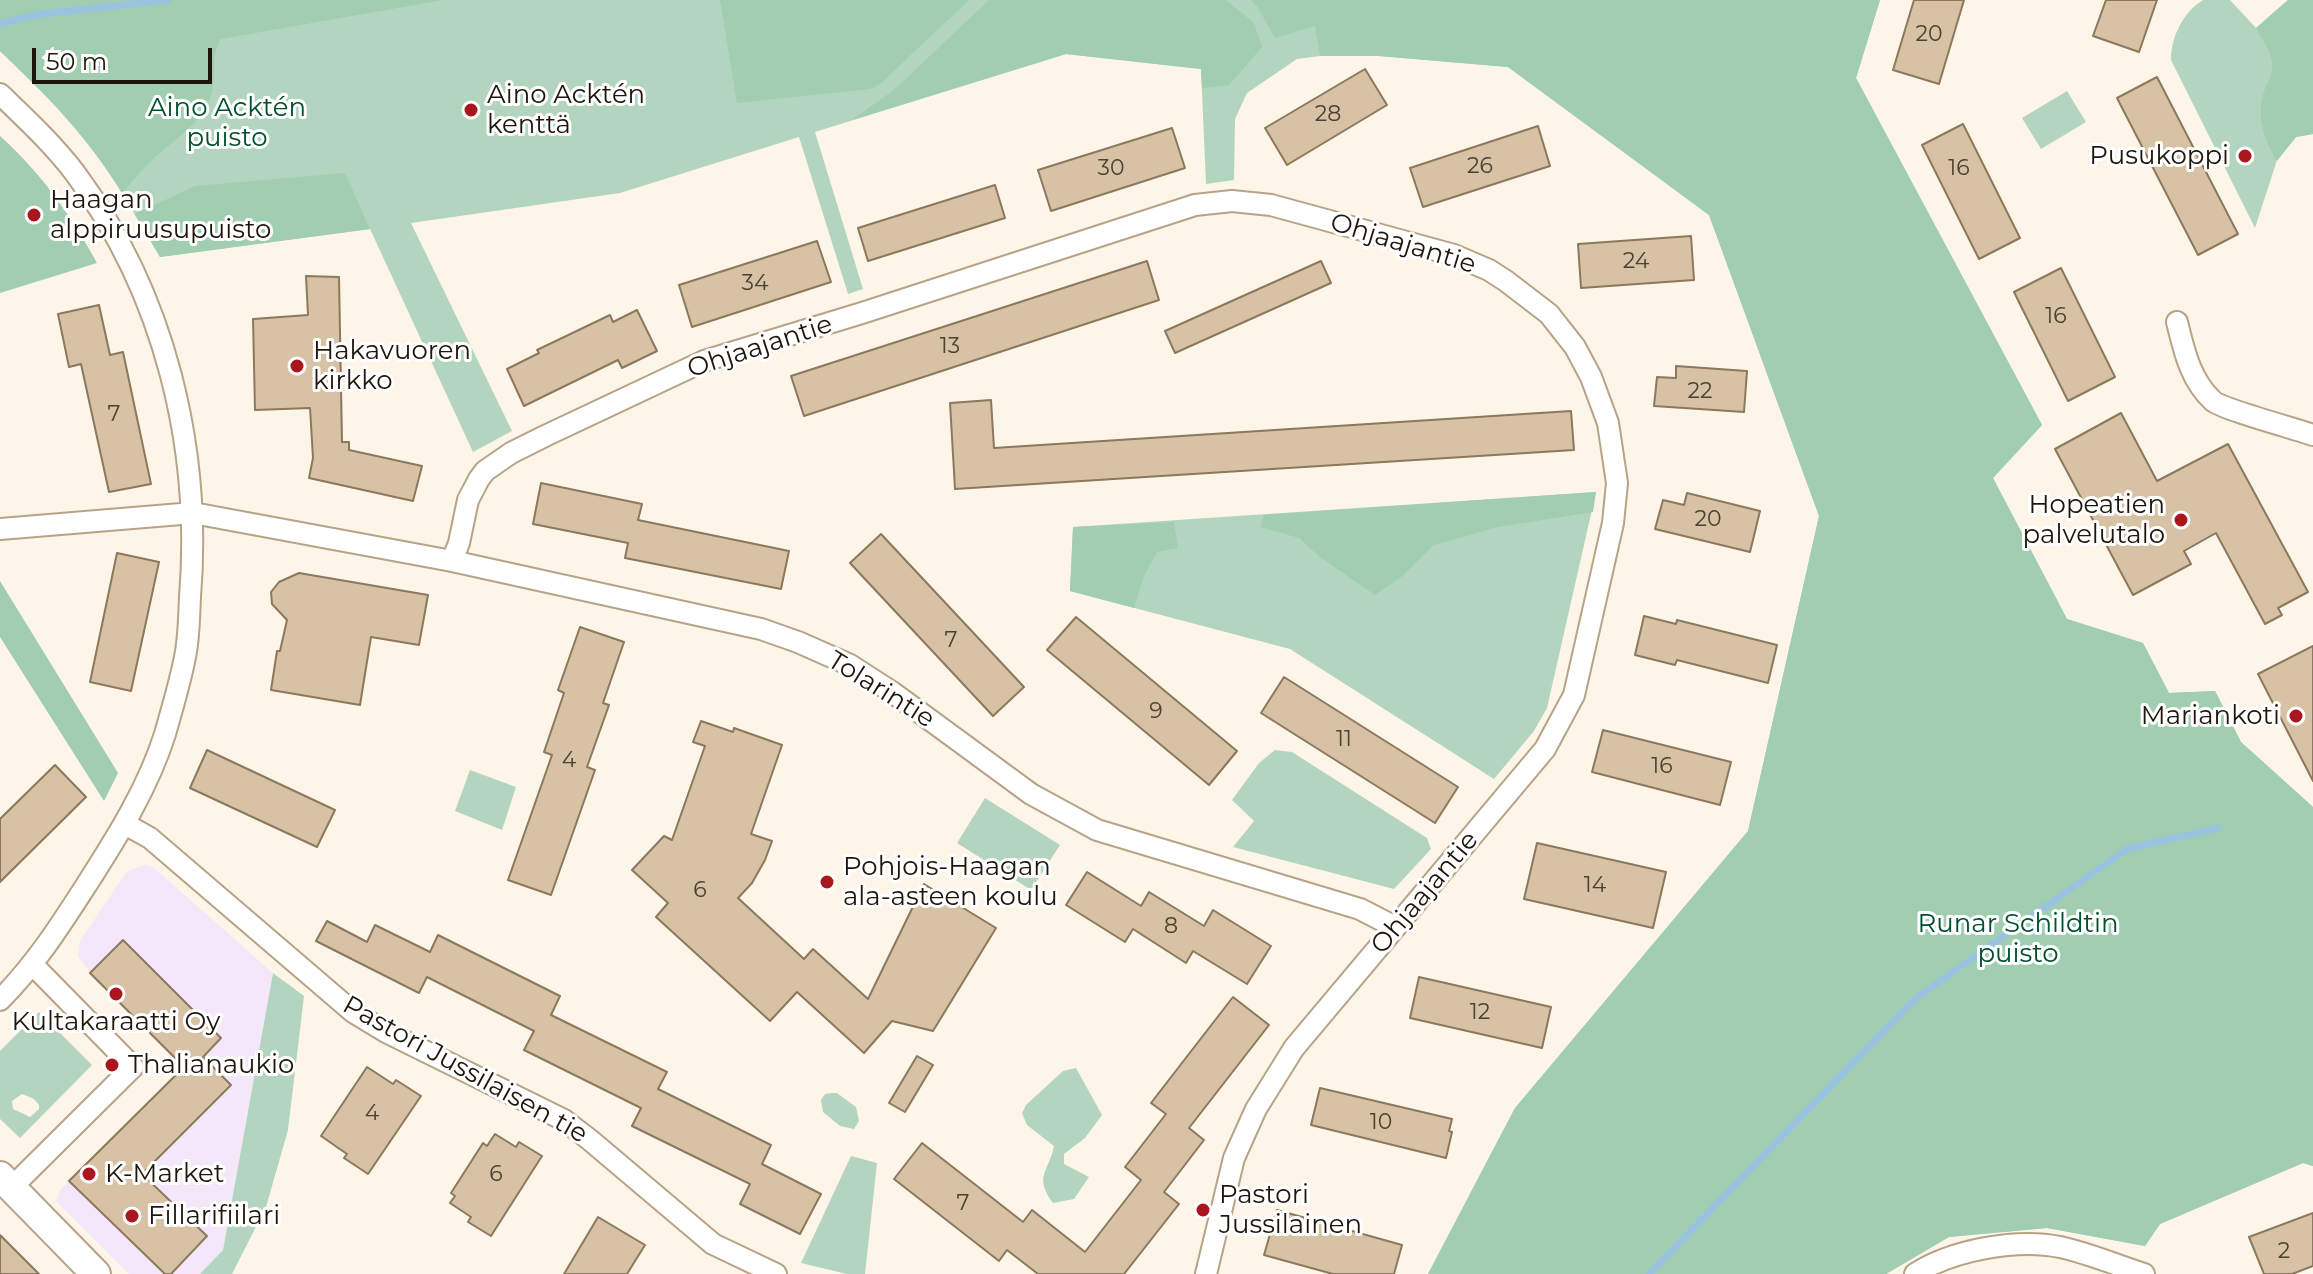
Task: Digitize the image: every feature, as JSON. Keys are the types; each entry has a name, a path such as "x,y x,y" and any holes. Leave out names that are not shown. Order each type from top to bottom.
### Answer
{"main road":[{"path":"6,1182 96,1274"}],"street":[{"path":"0,94 33,125 74,172 103,216 143,290 170,372 185,440 194,546 186,655 164,737 125,824 33,965 0,1000"},
{"name":"Ohjaajantie","path":"452,561 468,500 479,479 485,471 511,453 545,436 704,361 1195,205 1232,201 1271,205 1454,255 1489,270 1549,314 1575,347 1591,377 1608,423 1617,483 1613,523 1574,695 1564,719 1545,749 1294,1048 1256,1109 1234,1158 1206,1274"},
{"path":"2177,322 2187,361 2195,378 2214,403 2313,435"},
{"name":"Tolarintie","path":"0,529 193,513 452,561 761,629 850,665 1031,794 1097,830 1360,909 1395,927"},
{"name":"Pastori Jussilaisen tie","path":"125,824 150,838 353,1012 386,1032 564,1120 713,1244 776,1274"},
{"path":"6,1182 133,1067 33,965"},
{"path":"1915,1274 1927,1266 1964,1253 2003,1245 2058,1247 2144,1274"}],"shaded area":[{"path":"146,865 153,867 273,973 223,1250 200,1274 129,1274 56,1201 60,1190 184,1067 90,973 78,956 80,941 125,874"}],"green space":[{"name":"Runar Schildtin puisto","path":"0,0 1880,0 1856,78 2042,425 1993,478 2067,619 2143,643 2169,693 2215,691 2241,742 2313,807 2313,1166 2303,1163 2160,1224 2145,1246 2047,1228 1949,1237 1886,1274 1428,1274 1515,1108 1748,831 1819,516 1709,215 1508,67 1379,56 1297,59 1247,93 1235,119 1234,180 1206,184 1201,69 1066,54 815,132 863,289 848,294 799,137 620,193 411,223 512,431 473,452 370,229 160,257 102,160 69,119 0,51"},
{"path":"0,0 443,0 221,39 215,53 212,93 204,110 122,193 66,118 0,51"},
{"path":"720,0 969,0 879,85 870,89 737,103"},
{"path":"989,0 1226,0 1254,23 1262,47 1229,85 1202,88 1201,69 1066,54 852,120 894,90"},
{"name":"Runar Schildtin puisto","path":"1251,0 1880,0 1856,78 2042,425 1993,478 2067,619 2143,643 2169,693 2215,691 2241,742 2313,807 2313,1166 2303,1163 2160,1224 2145,1246 2047,1228 1949,1237 1886,1274 1428,1274 1515,1108 1748,831 1819,516 1709,215 1508,67 1379,56 1320,56 1315,26 1275,38"},
{"path":"2203,0 2230,0 2256,28 2288,0 2313,0 2313,134 2296,137 2277,160 2255,228 2171,60 2173,43 2180,26 2190,11"},
{"path":"2288,0 2313,0 2313,134 2296,137 2277,161 2266,139 2261,115 2263,94 2272,73 2272,59 2256,28"},
{"path":"2067,91 2086,122 2041,149 2022,118"},
{"name":"Haagan alppiruusupuisto","path":"0,136 54,195 97,263 0,293"},
{"path":"345,173 370,229 160,257 135,214 195,186"},
{"path":"1596,492 1547,708 1534,731 1494,779 1290,649 1070,591 1073,527"},
{"path":"1596,492 1593,512 1498,527 1434,545 1400,578 1375,595 1320,557 1299,538 1260,527 1264,515"},
{"path":"1174,522 1178,548 1157,552 1144,576 1134,608 1070,591 1073,527"},
{"path":"0,581 118,773 104,801 0,637"},
{"path":"1275,750 1292,752 1427,838 1431,849 1394,889 1233,847 1254,821 1232,800 1259,763"},
{"path":"470,770 516,787 502,830 455,811"},
{"path":"985,798 1060,845 1031,890 957,843"},
{"path":"273,973 304,996 288,1130 266,1207 232,1274 200,1274 223,1250"},
{"path":"39,1012 92,1065 20,1138 0,1119 0,1051","holes":["22,1094 34,1099 39,1109 30,1117 13,1109 12,1101"]},
{"path":"1076,1068 1102,1115 1085,1138 1064,1154 1064,1164 1089,1177 1074,1199 1053,1203 1043,1180 1054,1146 1027,1125 1022,1113 1026,1105 1063,1071"},
{"path":"837,1093 856,1107 859,1121 854,1129 840,1126 823,1112 821,1100 825,1094"},
{"path":"851,1156 877,1163 865,1274 847,1274 801,1263"}],"building":[{"path":"1914,0 1964,0 1939,84 1893,70"},
{"path":"2106,0 2157,0 2139,52 2093,36"},
{"path":"1365,69 1387,105 1287,165 1265,128"},
{"path":"2157,77 2238,234 2198,255 2117,98"},
{"path":"1963,124 2020,238 1979,259 1922,145"},
{"path":"1538,126 1550,166 1423,207 1410,168"},
{"path":"1172,128 1185,168 1051,211 1038,170"},
{"path":"995,185 1005,218 868,261 858,228"},
{"path":"1691,236 1694,280 1581,288 1578,244"},
{"path":"817,241 831,282 692,327 679,285"},
{"path":"1147,261 1159,300 804,416 791,376"},
{"path":"1321,261 1331,283 1175,353 1165,331"},
{"path":"2061,268 2115,377 2068,401 2014,292"},
{"name":"Hakavuoren kirkko","path":"306,276 339,277 342,442 349,442 349,450 422,466 413,501 309,478 313,458 310,408 255,410 253,319 308,315"},
{"path":"99,305 110,355 123,352 151,484 109,492 81,364 69,367 58,314"},
{"path":"637,310 657,351 622,368 618,360 524,406 507,369 539,353 537,350 610,315 613,322"},
{"path":"1676,366 1747,371 1744,412 1654,406 1657,377 1676,378"},
{"path":"991,400 994,448 1571,411 1574,450 955,489 950,403"},
{"name":"Hopeatien palvelutalo","path":"2121,413 2157,481 2228,444 2308,592 2278,608 2282,615 2265,624 2216,533 2184,551 2191,564 2133,595 2055,449"},
{"path":"541,483 642,504 638,520 789,551 781,589 625,558 628,543 533,524"},
{"path":"1687,493 1760,511 1750,552 1655,529 1663,500 1684,505"},
{"path":"881,534 1024,687 993,716 850,563"},
{"path":"117,553 159,562 131,691 90,682"},
{"path":"299,573 428,595 419,645 371,637 360,705 271,690 277,651 280,651 287,620 272,604 271,592 279,582"},
{"path":"1644,616 1676,624 1677,620 1777,645 1768,683 1677,660 1675,665 1635,655"},
{"path":"1076,617 1237,751 1209,785 1047,650"},
{"path":"580,627 624,642 603,703 609,705 587,767 595,770 551,895 508,880 552,755 544,752 564,693 558,690"},
{"name":"Mariankoti","path":"2313,646 2313,781 2258,674"},
{"path":"1284,677 1458,787 1435,823 1261,713"},
{"path":"701,721 733,732 734,728 782,745 751,834 772,841 752,883 738,898 804,959 813,949 868,999 924,884 996,928 933,1031 892,1021 864,1053 797,992 770,1021 656,917 668,903 632,870 664,836 672,840 705,746 693,742"},
{"path":"1603,730 1731,762 1720,805 1592,772"},
{"path":"207,750 335,810 317,847 190,788"},
{"path":"55,765 86,797 0,882 0,819"},
{"path":"1537,843 1666,872 1653,928 1524,899"},
{"path":"1087,872 1141,906 1149,892 1204,926 1213,910 1271,946 1247,984 1193,951 1186,963 1133,929 1125,942 1066,905"},
{"path":"327,921 367,942 375,925 430,952 438,935 560,996 551,1015 667,1072 658,1089 771,1145 762,1164 821,1194 800,1234 740,1204 750,1184 632,1126 641,1108 524,1050 534,1031 427,977 419,993 316,941"},
{"path":"123,940 221,1038 203,1057 231,1085 142,1174 207,1236 171,1274 165,1274 69,1181 184,1067 90,973"},
{"path":"1419,977 1551,1007 1542,1048 1410,1018"},
{"path":"1233,997 1269,1025 1189,1128 1204,1140 1164,1192 1179,1204 1124,1274 1038,1274 1007,1250 999,1261 894,1179 922,1143 1023,1222 1032,1210 1085,1252 1141,1180 1125,1167 1166,1114 1151,1103"},
{"path":"917,1056 933,1065 905,1112 889,1103"},
{"path":"367,1067 393,1084 396,1080 421,1096 368,1174 344,1158 347,1154 321,1136"},
{"path":"1320,1088 1452,1119 1446,1158 1311,1125"},
{"path":"495,1134 516,1147 519,1142 542,1156 491,1236 468,1222 471,1217 450,1203 455,1196 451,1193 483,1143 487,1146"},
{"path":"1277,1210 1402,1245 1394,1274 1333,1274 1264,1255"},
{"path":"2313,1213 2313,1266 2292,1274 2264,1274 2249,1237"},
{"path":"598,1217 645,1245 627,1274 564,1274"},
{"path":"0,1235 39,1274 0,1274"}],"waterway":[{"path":"0,24 34,15 168,0"},
{"path":"1649,1274 1916,998 2127,849 2218,828"}],"place":[{"name":"Aino Acktén kenttä","path":"471,110"},
{"name":"Pusukoppi","path":"2245,156"},
{"name":"Haagan alppiruusupuisto","path":"34,215"},
{"name":"Hakavuoren kirkko","path":"297,366"},
{"name":"Hopeatien palvelutalo","path":"2181,520"},
{"name":"Mariankoti","path":"2296,716"},
{"name":"Pohjois-Haagan ala-asteen koulu","path":"827,882"},
{"name":"Kultakaraatti Oy","path":"116,994"},
{"name":"Thalianaukio","path":"112,1065"},
{"name":"K-Market","path":"89,1174"},
{"name":"Pastori Jussilainen","path":"1203,1210"},
{"name":"Fillarifiilari","path":"132,1216"}],"park label":[{"name":"Aino Acktén puisto","path":"227,123"}]}
